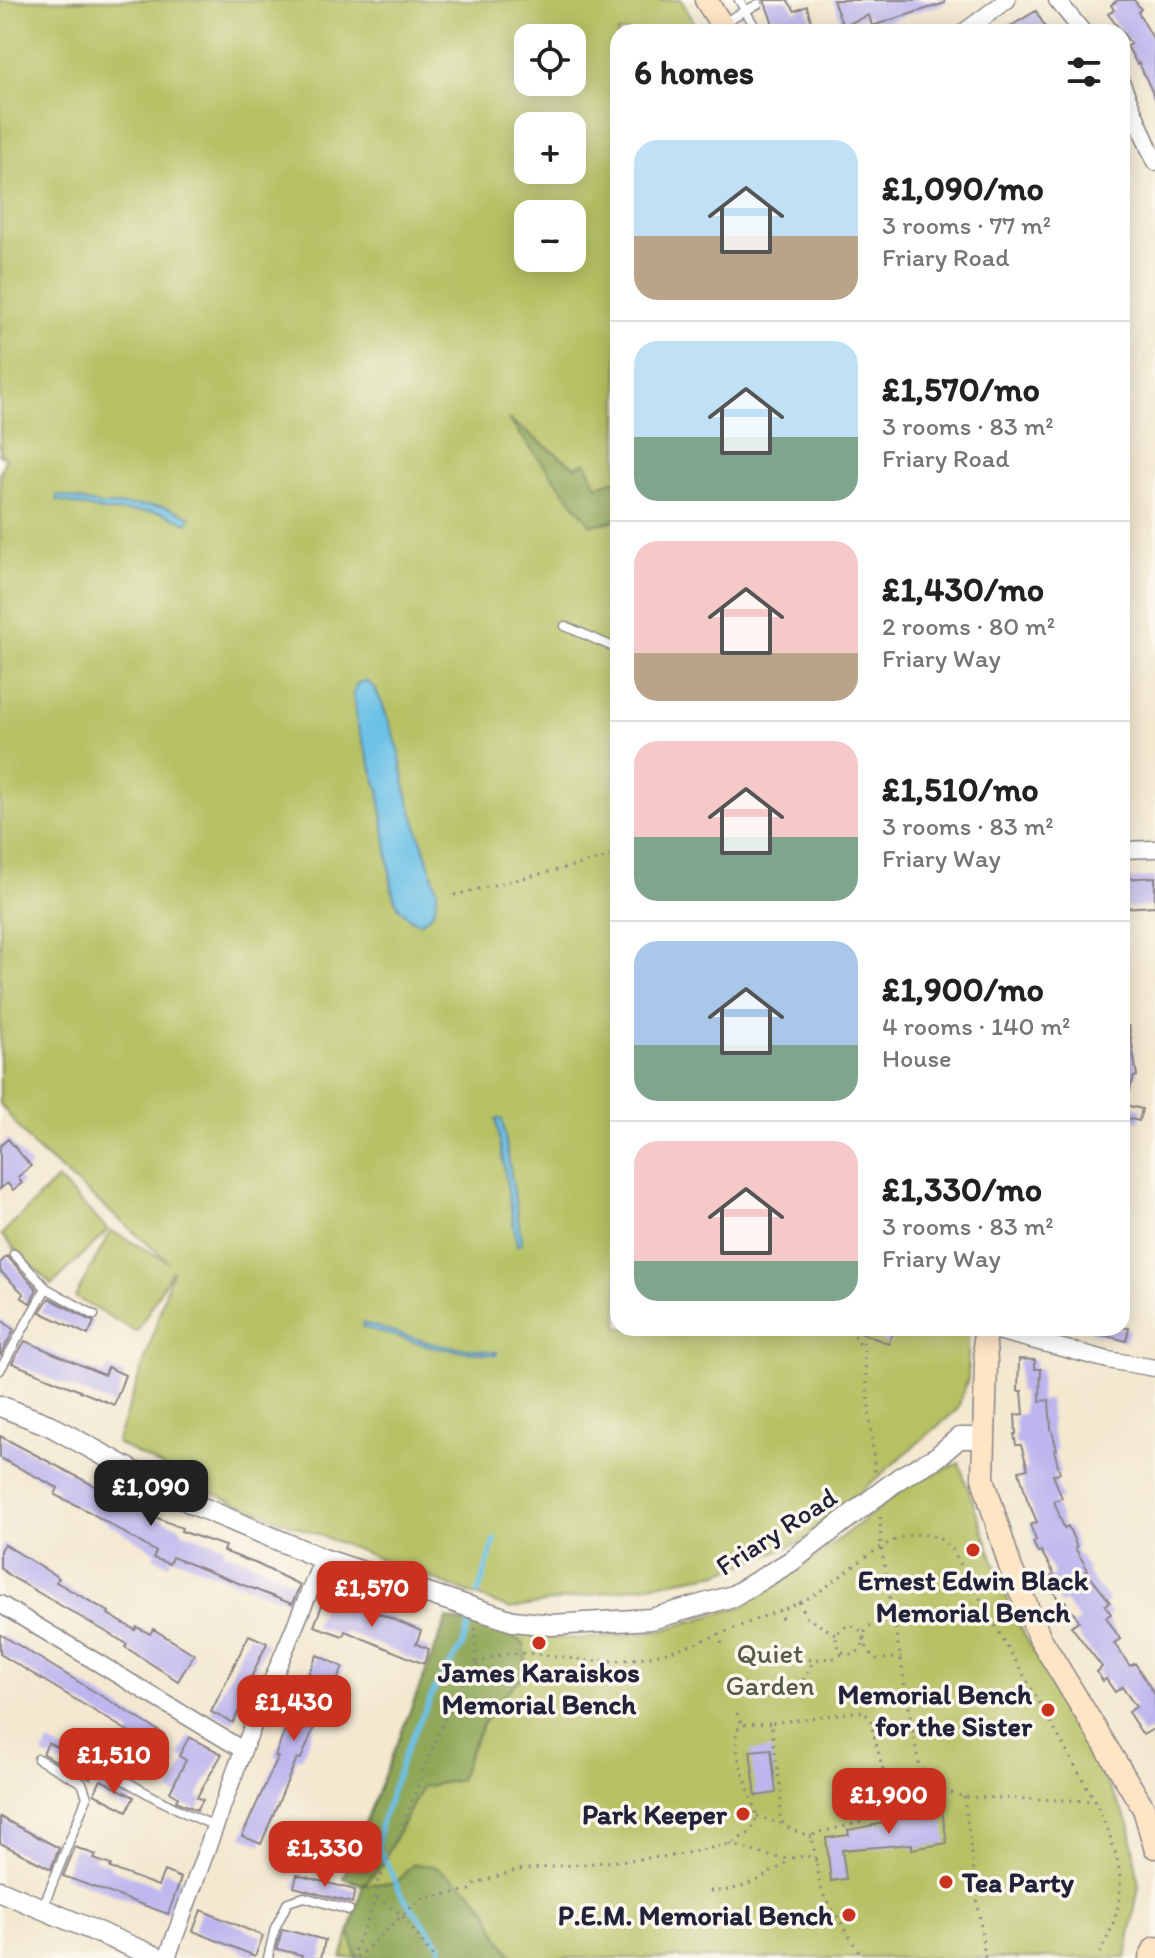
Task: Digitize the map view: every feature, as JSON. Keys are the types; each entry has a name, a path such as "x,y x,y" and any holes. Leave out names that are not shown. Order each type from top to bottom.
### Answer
{"main road":[{"path":"706,0 721,24"},
{"path":"985,1336 983,1478 1010,1566 1040,1638 1150,1808 1155,1847"},
{"path":"1150,1958 1155,1948"}],"street":[{"path":"975,24 1007,0"},
{"path":"1057,0 1076,24"},
{"path":"1130,103 1155,162"},
{"path":"1130,850 1155,849"},
{"path":"1016,1336 1108,1360 1155,1368"},
{"name":"Friary Road","path":"0,1406 49,1425 193,1504 323,1559 513,1621 579,1624 651,1619 733,1596 790,1562 901,1477 937,1457 959,1438 984,1438"},
{"path":"167,1958 243,1750 323,1559"},
{"path":"0,1604 243,1750"},
{"path":"0,1891 159,1958"}],"lane":[{"path":"739,0 754,24"},
{"path":"728,24 758,4"},
{"path":"565,626 610,646"},
{"path":"14,1254 46,1288 94,1315"},
{"path":"0,1370 46,1288"},
{"path":"38,1759 82,1783 87,1797 43,1909"},
{"path":"105,1768 154,1798 215,1826"},
{"path":"268,1958 275,1928 288,1902 304,1897 349,1910"}],"path":[{"path":"454,895 610,857"},
{"path":"855,1336 862,1349"},
{"path":"863,1342 881,1546 919,1766 934,1787 964,1797 1095,1801"},
{"path":"354,1958 357,1938 377,1898 377,1883 456,1693 476,1664 504,1654 551,1655 598,1661 645,1657 684,1649 815,1594 881,1546 911,1533 943,1539 952,1549 1095,1801 1115,1844 1121,1889 1114,1927 1097,1958"},
{"path":"799,1601 807,1618 837,1635"},
{"path":"474,1608 476,1664"},
{"path":"779,1609 783,1622"},
{"path":"894,1619 871,1622 865,1628 865,1639 867,1650 876,1659 901,1658"},
{"path":"793,1661 813,1662 844,1653 853,1654 862,1649 865,1639 861,1630 852,1626 843,1628 837,1635 837,1645 844,1653"},
{"path":"719,1634 723,1648"},
{"path":"803,1680 813,1662"},
{"path":"354,1958 420,1899 470,1890 476,1883 518,1870 672,1856 730,1844 751,1832 757,1816 738,1757 736,1731 742,1725 863,1711 870,1719 883,1770 893,1776 913,1779"},
{"path":"737,1713 742,1725"},
{"path":"771,1723 781,1792 780,1820 784,1825"},
{"path":"812,1837 815,1833 864,1822 887,1809 904,1795 919,1766"},
{"path":"964,1797 985,1958"},
{"path":"757,1816 812,1837"},
{"path":"812,1837 821,1891 863,1958"},
{"path":"730,1844 790,1860"},
{"path":"710,1891 724,1892 766,1877 790,1860 806,1855 817,1861"},
{"path":"976,1886 982,1885"},
{"path":"377,1898 402,1915 434,1958"}],"green space":[{"path":"0,0 681,0 695,24 610,24 610,1336 968,1336 968,1379 957,1410 801,1542 719,1573 510,1609 228,1500 116,1443 172,1270 137,1332 75,1297 111,1231 169,1262 34,1147 0,1104 0,473 6,457 0,455"},
{"path":"508,419 575,467 586,462 597,486 610,482 610,522 591,525"},
{"path":"57,1179 108,1230 52,1285 1,1235"},
{"name":"Quiet Garden","path":"959,1463 1013,1614 1129,1823 1139,1885 1126,1958 342,1958 363,1885 343,1878 447,1619 508,1633 579,1639 656,1632 743,1606 805,1565 909,1485"},
{"path":"447,1619 508,1633 524,1644 527,1672 485,1721 459,1780 422,1787 380,1867 364,1884 396,1883 413,1864 434,1866 470,1890 487,1909 499,1937 514,1958 356,1958 350,1932 363,1884 343,1878"}],"water":[{"path":"58,495 100,505 164,506 190,516 188,523 162,512 102,511 57,500"},
{"path":"366,681 374,687 381,701 398,747 407,795 437,889 434,910 419,923 403,912 393,895 379,790 357,724 353,694 357,683"},
{"path":"496,1119 502,1119 522,1244 517,1245"},
{"path":"363,1323 438,1345 497,1352 497,1355 437,1348 362,1327"}],"building":[{"path":"764,0 787,0 795,11 807,6 812,24 773,24"},
{"path":"833,0 944,0 945,3 878,24 871,24 869,15 842,24"},
{"path":"1118,0 1134,0 1141,9 1138,12 1155,42 1155,98 1139,63 1130,51 1130,24 1116,24 1108,14 1114,10 1111,5"},
{"path":"1036,11 1043,24 1014,24"},
{"path":"1155,877 1155,906 1130,908 1130,879"},
{"path":"1130,1032 1137,1076 1130,1089"},
{"path":"1130,1106 1142,1109 1139,1121 1130,1119"},
{"path":"8,1139 31,1166 18,1177 22,1183 13,1190 7,1183 0,1189 0,1146"},
{"path":"7,1256 37,1289 30,1303 21,1297 24,1294 0,1271 0,1263"},
{"path":"49,1298 94,1322 88,1335 40,1312"},
{"path":"0,1319 14,1330 0,1356"},
{"path":"869,1336 892,1336 889,1344"},
{"path":"1107,1336 1127,1336 1126,1341"},
{"path":"25,1341 104,1375 108,1367 125,1375 114,1405 12,1363"},
{"path":"1019,1359 1035,1360 1035,1369 1041,1369 1040,1401 1049,1400 1051,1428 1057,1449 1054,1450 1060,1473 1053,1475 1062,1498 1054,1501 1064,1528 1068,1526 1086,1571 1110,1602 1105,1605 1111,1614 1106,1617 1120,1639 1114,1643 1130,1666 1135,1663 1155,1695 1155,1728 1143,1735 1128,1712 1136,1707 1122,1687 1115,1692 1097,1672 1102,1667 1071,1626 1079,1621 1065,1601 1061,1604 1046,1579 1054,1574 1033,1542 1036,1540 1030,1525 1037,1522 1019,1471 1028,1469 1021,1445 1016,1445 1014,1434 1015,1415 1024,1414 1022,1391 1018,1391"},
{"path":"0,1436 148,1514 182,1528 181,1531 225,1546 223,1551 300,1585 292,1604 172,1557 169,1564 153,1558 156,1552 55,1495 58,1488 0,1458"},
{"path":"4,1544 59,1578 56,1582 135,1630 137,1627 150,1634 153,1629 194,1654 178,1681 125,1647 127,1644 10,1576 0,1568 0,1550"},
{"path":"338,1600 357,1604 421,1631 416,1644 429,1649 424,1664 345,1631 343,1636 314,1626 323,1603 335,1608"},
{"path":"0,1634 164,1734 152,1754 127,1740 131,1733 0,1654"},
{"path":"249,1635 267,1643 233,1723 211,1712"},
{"path":"317,1655 343,1667 333,1690 330,1689 301,1759 297,1758 261,1844 242,1836 278,1757 275,1756"},
{"path":"189,1737 222,1754 197,1797 203,1800 197,1810 176,1801 178,1797 170,1792 186,1760 179,1756"},
{"path":"48,1743 96,1767 90,1779 43,1754"},
{"path":"771,1749 776,1793 756,1796 750,1751"},
{"path":"101,1780 134,1797 127,1811 94,1794"},
{"path":"920,1804 921,1813 942,1810 947,1843 912,1849 912,1844 842,1850 846,1879 831,1881 826,1838 849,1835 848,1830 894,1821 892,1809"},
{"path":"0,1817 59,1848 51,1869 0,1843"},
{"path":"75,1847 96,1855 94,1859 111,1865 110,1868 158,1886 164,1871 181,1878 168,1914 63,1876"},
{"path":"297,1875 355,1890 352,1903 294,1887"},
{"path":"201,1910 263,1936 255,1956 193,1931"},
{"path":"282,1929 325,1940 321,1958 301,1958 302,1955 277,1949"}],"waterway":[{"path":"478,1594 495,1540"},
{"path":"446,1958 402,1895 378,1849 380,1827 404,1755 436,1686 462,1647 470,1621"}],"place":[{"name":"Ernest Edwin Black Memorial Bench","path":"973,1550"},
{"name":"James Karaiskos Memorial Bench","path":"539,1643"},
{"name":"Memorial Bench for the Sister","path":"1048,1710"},
{"name":"Park Keeper","path":"743,1814"},
{"name":"Tea Party","path":"946,1882"},
{"name":"P.E.M. Memorial Bench","path":"849,1915"}]}
